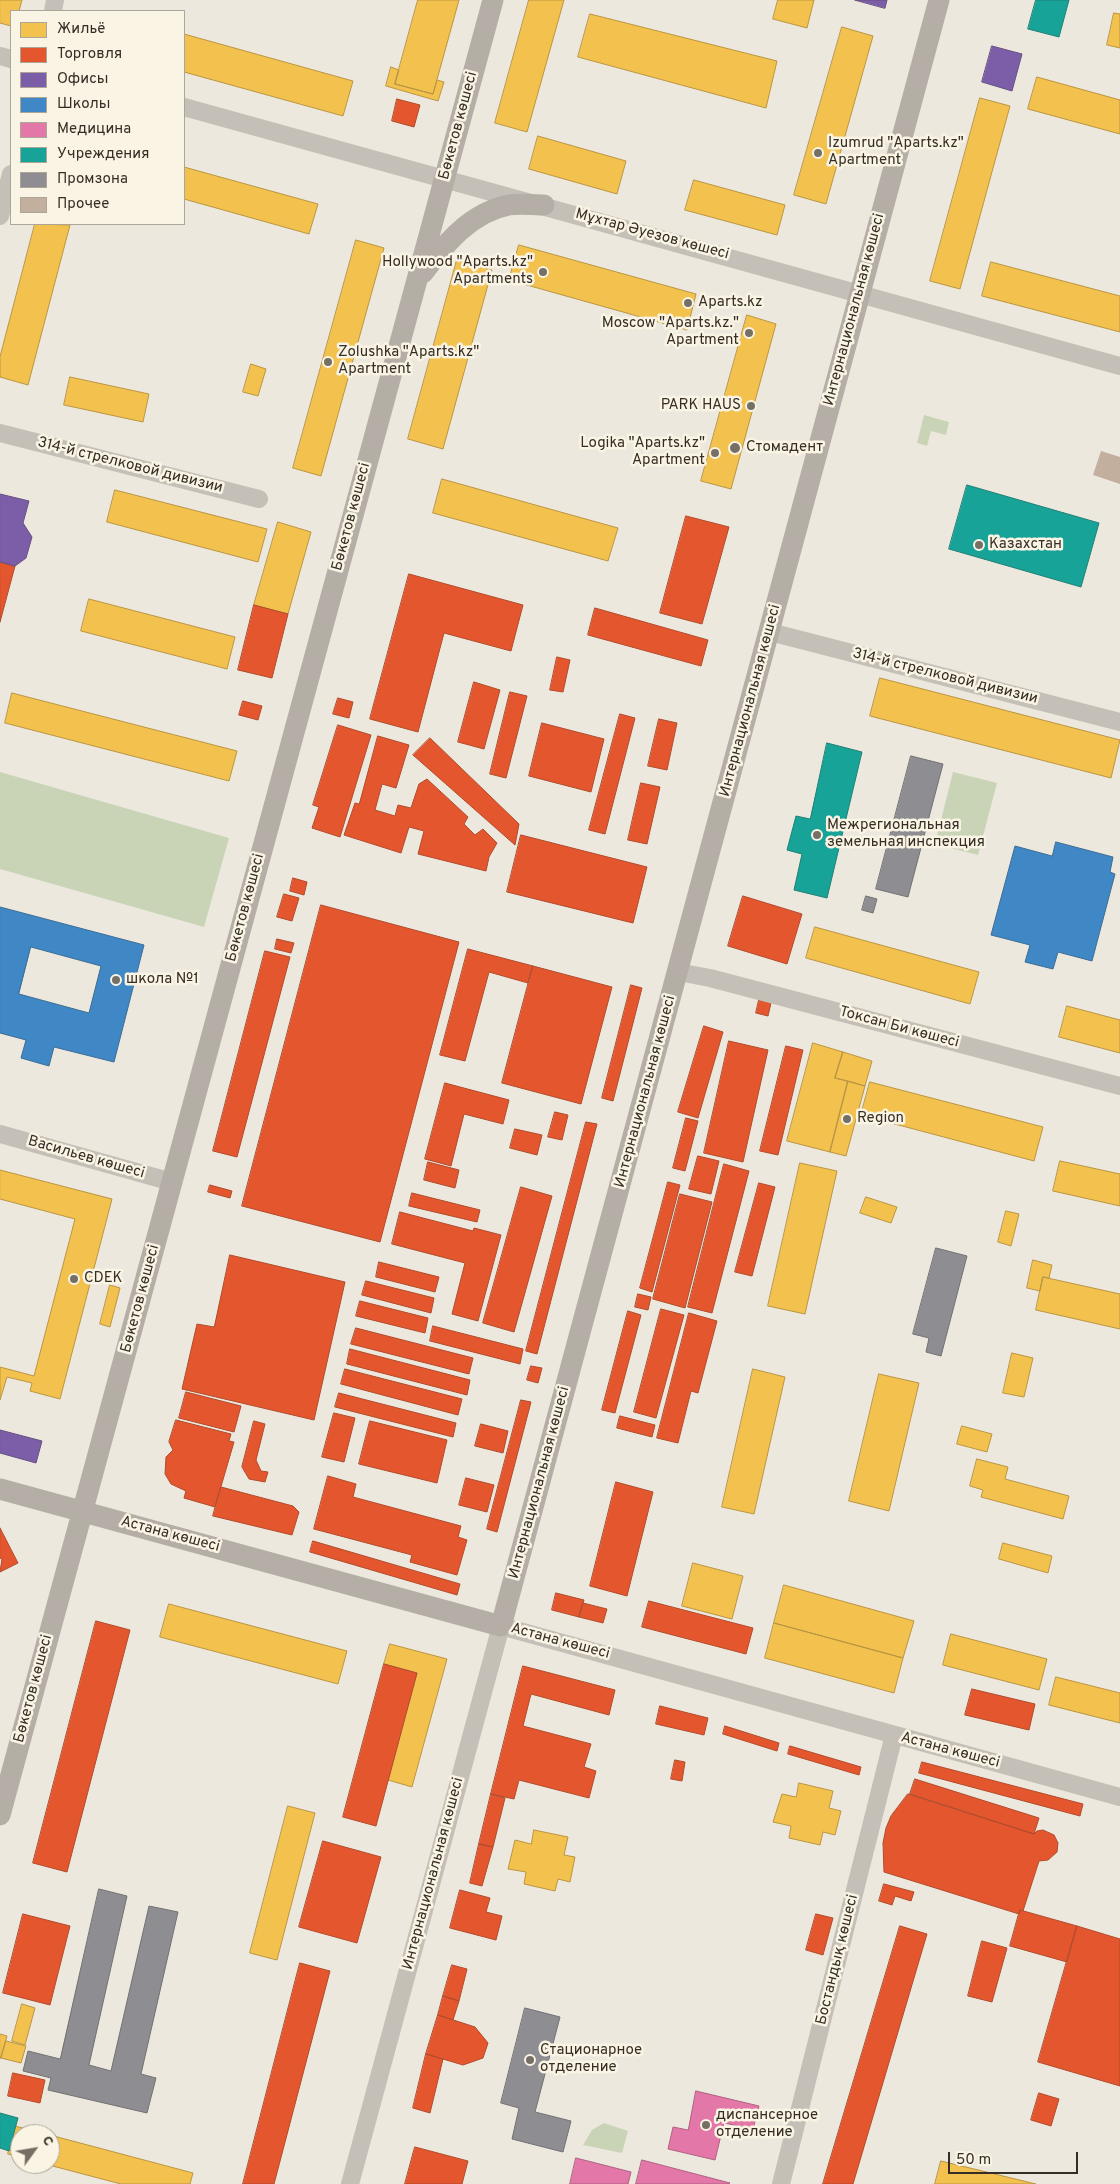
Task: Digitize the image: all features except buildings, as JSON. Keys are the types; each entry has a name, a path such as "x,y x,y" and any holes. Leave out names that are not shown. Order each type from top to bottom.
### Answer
{"main road":[{"name":"Бөкетов көшесі","path":"0,1815 493,0"},
{"name":"Интернациональная көшесі","path":"501,1626 939,0"},
{"path":"417,280 445,245 477,218 511,204 544,205"},
{"name":"Астана көшесі","path":"0,1488 501,1626"}],"street":[{"name":"Мұхтар Әуезов көшесі","path":"185,107 860,292 1120,366"},
{"path":"0,216 10,178"},
{"name":"314-й стрелковой дивизии","path":"0,433 259,499"},
{"name":"314-й стрелковой дивизии","path":"770,632 1120,722"},
{"name":"Токсан Би көшесі","path":"678,972 710,978 1120,1086"},
{"name":"Васильев көшесі","path":"0,1134 172,1182"},
{"name":"Астана көшесі","path":"501,1626 1120,1798"},
{"name":"Интернациональная көшесі","path":"350,2184 501,1626"},
{"name":"Бостандық көшесі","path":"781,2184 894,1735"}],"green space":[{"path":"924,415 949,422 946,435 931,431 927,446 917,443"},
{"path":"0,772 229,838 204,927 0,869"},
{"path":"953,772 997,783 978,855 935,844"},
{"path":"604,2123 628,2131 622,2153 583,2145 592,2130"}],"place":[{"name":"Izumrud \"Aparts.kz\" Apartment","path":"818,153"},
{"name":"Hollywood \"Aparts.kz\" Apartments","path":"543,272"},
{"name":"Aparts.kz","path":"688,303"},
{"name":"Moscow \"Aparts.kz.\" Apartment","path":"749,333"},
{"name":"Zolushka \"Aparts.kz\" Apartment","path":"328,362"},
{"name":"PARK HAUS","path":"751,406"},
{"name":"Стомадент","path":"735,448"},
{"name":"Logika \"Aparts.kz\" Apartment","path":"715,453"},
{"name":"Казахстан","path":"979,545"},
{"name":"Межрегиональная земельная инспекция","path":"817,835"},
{"name":"школа №1","path":"116,980"},
{"name":"Region","path":"847,1119"},
{"name":"CDEK","path":"74,1279"},
{"name":"Стационарное отделение","path":"530,2060"},
{"name":"диспансерное отделение","path":"706,2125"}]}
